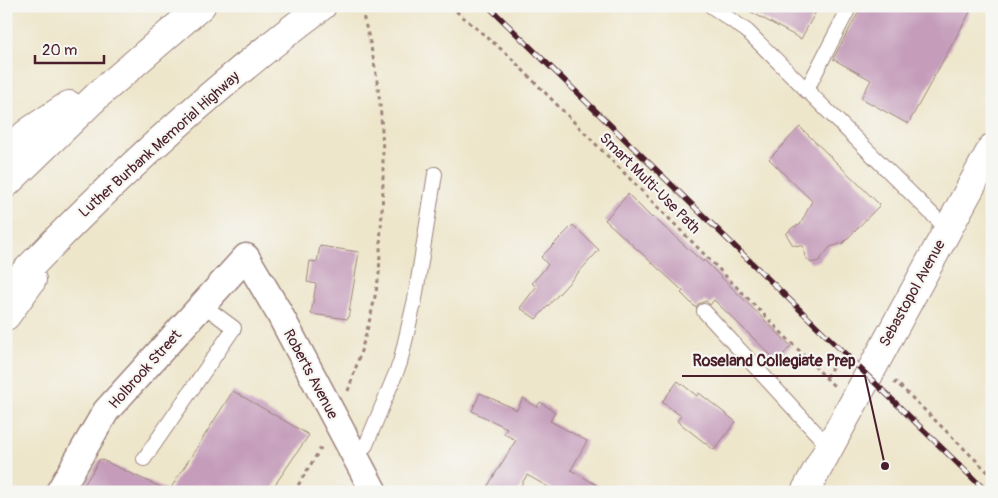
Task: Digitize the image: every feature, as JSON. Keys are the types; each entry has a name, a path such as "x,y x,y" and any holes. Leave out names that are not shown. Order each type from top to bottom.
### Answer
{"main road":[{"path":"6,184 98,95 201,6"},
{"name":"Luther Burbank Memorial Highway","path":"6,292 79,216 171,129 322,6"},
{"path":"6,150 30,131 141,57"},
{"name":"Sebastopol Avenue","path":"805,492 992,148"},
{"path":"6,316 79,216"}],"street":[{"name":"Roberts Avenue","path":"246,257 278,311 374,492"},
{"name":"Holbrook Street","path":"59,492 106,411 246,257"}],"lane":[{"path":"711,6 746,31 947,229"},
{"path":"806,91 850,6"},
{"path":"355,457 366,444 400,363 415,299 435,174"},
{"path":"144,458 234,328 203,305"},
{"path":"704,311 829,447"}],"path":[{"path":"294,492 337,423 365,341 378,274 384,190 381,99 369,33 360,6"},
{"name":"Smart Multi-Use Path","path":"450,6 508,55 829,380"},
{"path":"826,376 833,366"},
{"path":"892,388 896,382 992,476"}],"building":[{"path":"740,6 819,6 801,39"},
{"path":"862,6 959,6 970,12 908,124 861,98 871,80 833,59"},
{"path":"800,127 880,205 843,243 830,247 819,261 811,263 805,257 803,246 793,245 786,234 793,227 800,225 812,201 769,159"},
{"path":"628,194 652,218 703,262 704,260 791,346 777,361 714,300 710,305 706,301 698,304 696,308 681,293 683,291 605,220"},
{"path":"573,225 599,250 536,319 520,308 536,287 532,283 548,265 541,257"},
{"path":"320,246 359,252 348,319 311,314 316,284 307,282 310,261 317,262"},
{"path":"678,381 697,396 699,393 736,422 714,450 677,421 681,416 662,402"},
{"path":"233,391 309,435 270,492 80,492 100,459 169,491"},
{"path":"480,393 517,410 523,398 537,407 540,402 555,412 550,421 587,441 571,470 609,492 557,492 527,475 517,492 484,492 516,440 504,434 507,428 472,411"}],"railway":[{"path":"488,6 987,492"}],"place":[{"name":"Roseland Collegiate Prep","path":"885,466"}]}
